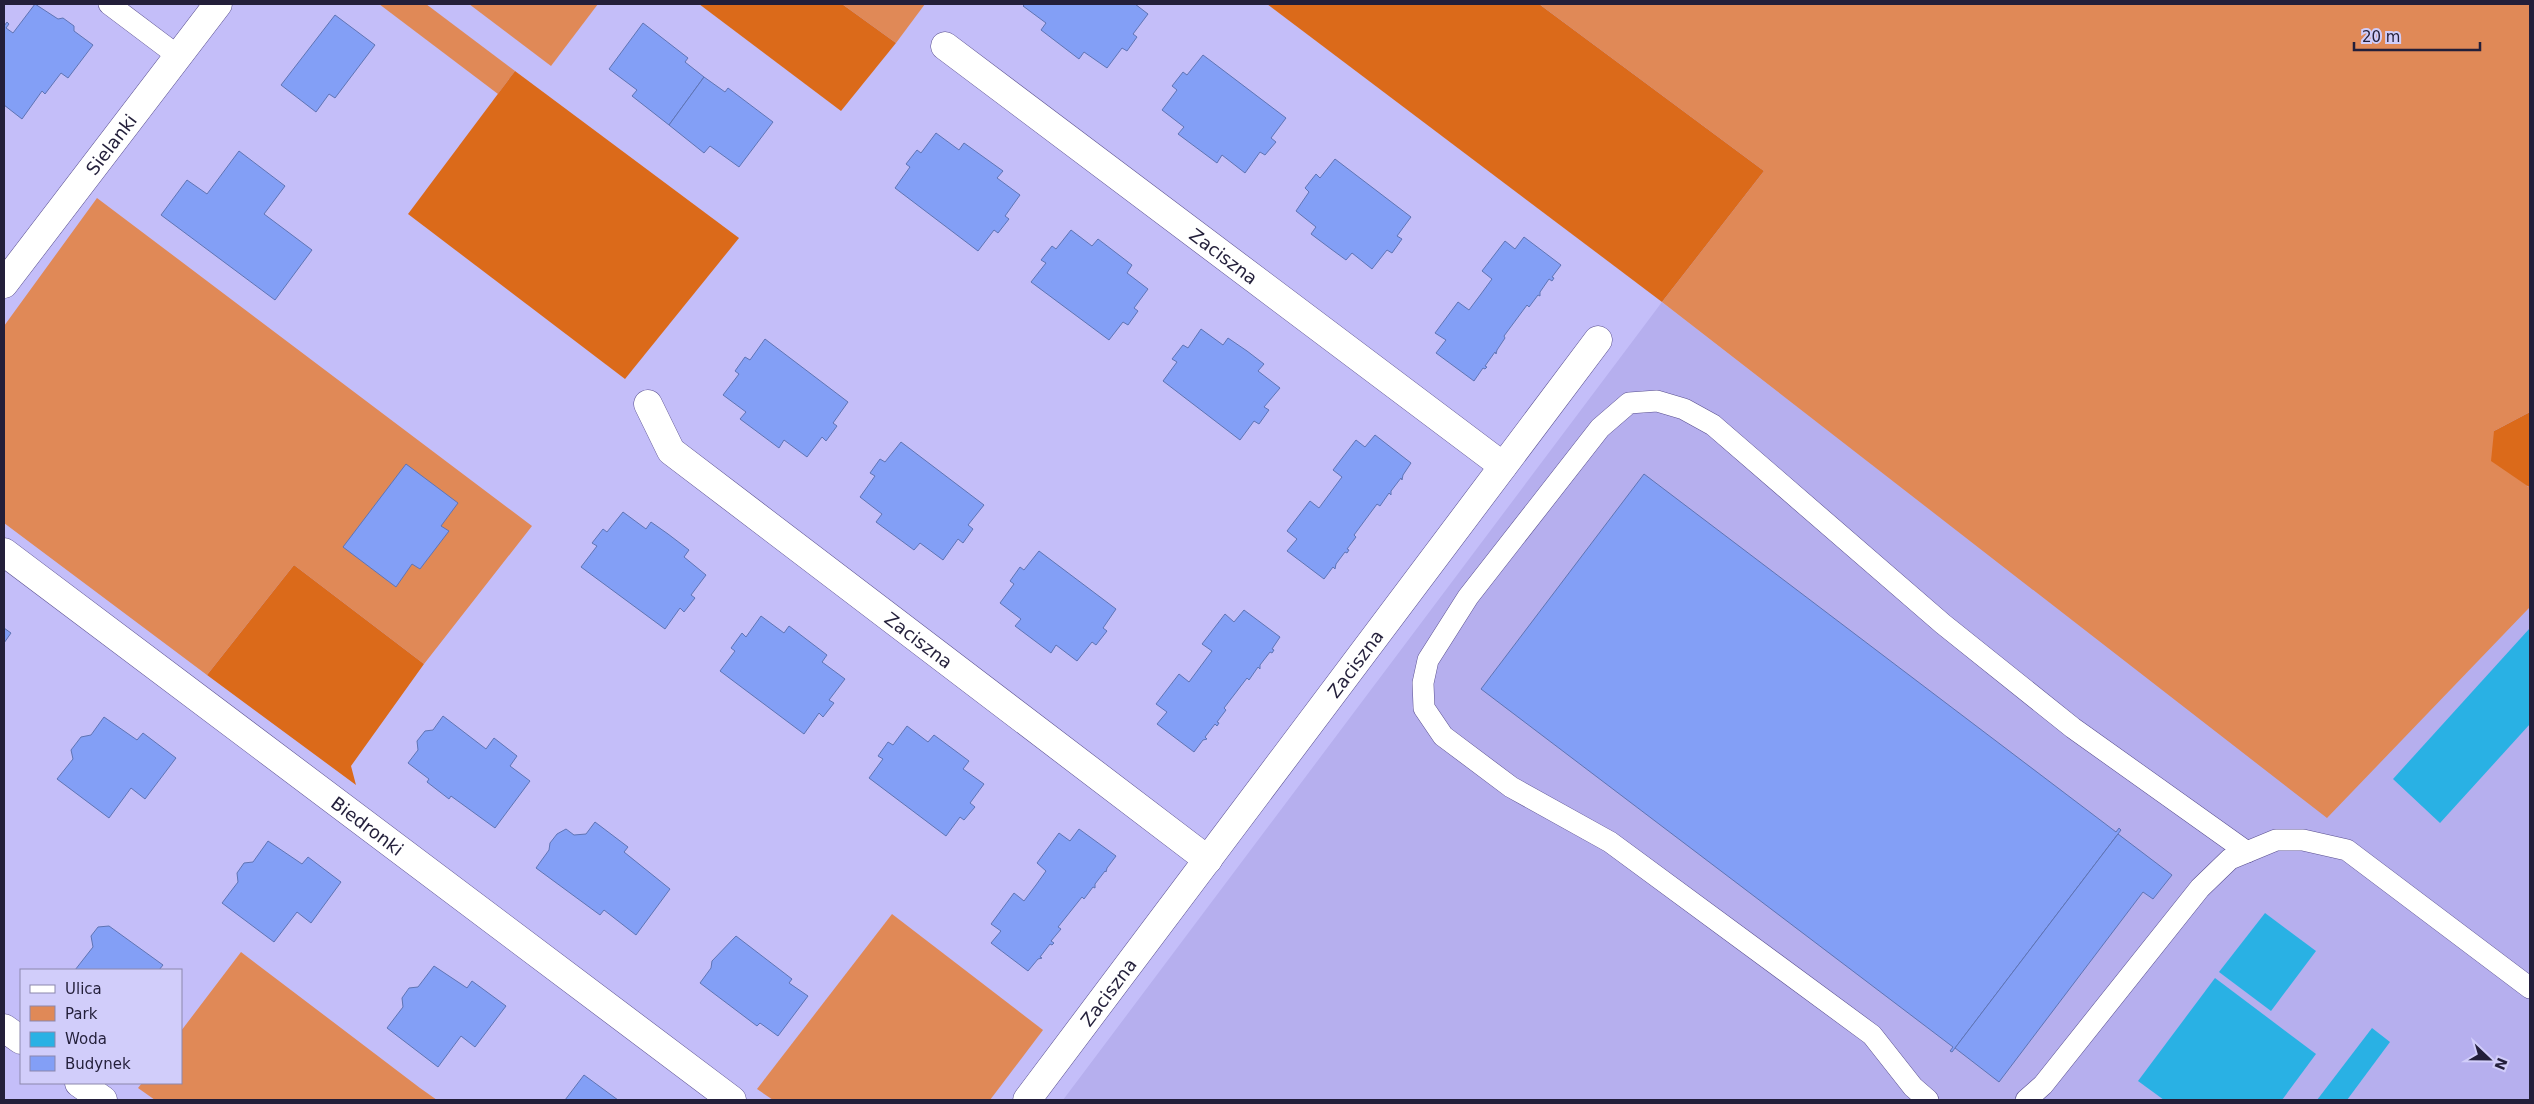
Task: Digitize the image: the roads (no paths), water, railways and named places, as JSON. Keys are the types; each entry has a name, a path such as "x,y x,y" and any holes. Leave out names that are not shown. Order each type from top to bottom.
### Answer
{"street":[{"name":"Sielanki","path":"4,284 218,4"},
{"name":"Zaciszna","path":"945,46 1503,466"},
{"name":"Zaciszna","path":"1027,1100 1598,340"},
{"name":"Zaciszna","path":"648,404 671,450 1208,860"},
{"name":"Biedronki","path":"4,552 732,1100"},
{"path":"4,1028 20,1039"},
{"path":"80,1084 103,1100"}],"lane":[{"path":"109,4 178,56"},
{"path":"1928,1100 1913,1087 1872,1035 1865,1029 1610,842 1511,787 1443,736 1424,708 1423,683 1428,660 1468,597 1600,428 1629,403 1656,401 1684,409 1713,425 1944,624 2042,704 2247,852"},
{"path":"2026,1100 2043,1086 2200,888 2230,859 2276,840 2303,840 2347,850 2530,988"}],"water":[{"path":"2530,628 2530,724 2440,823 2393,779"},
{"path":"2265,913 2316,951 2271,1011 2219,972"},
{"path":"2215,978 2316,1054 2282,1100 2164,1100 2138,1081"},
{"path":"2372,1028 2390,1042 2347,1100 2317,1100"}]}
